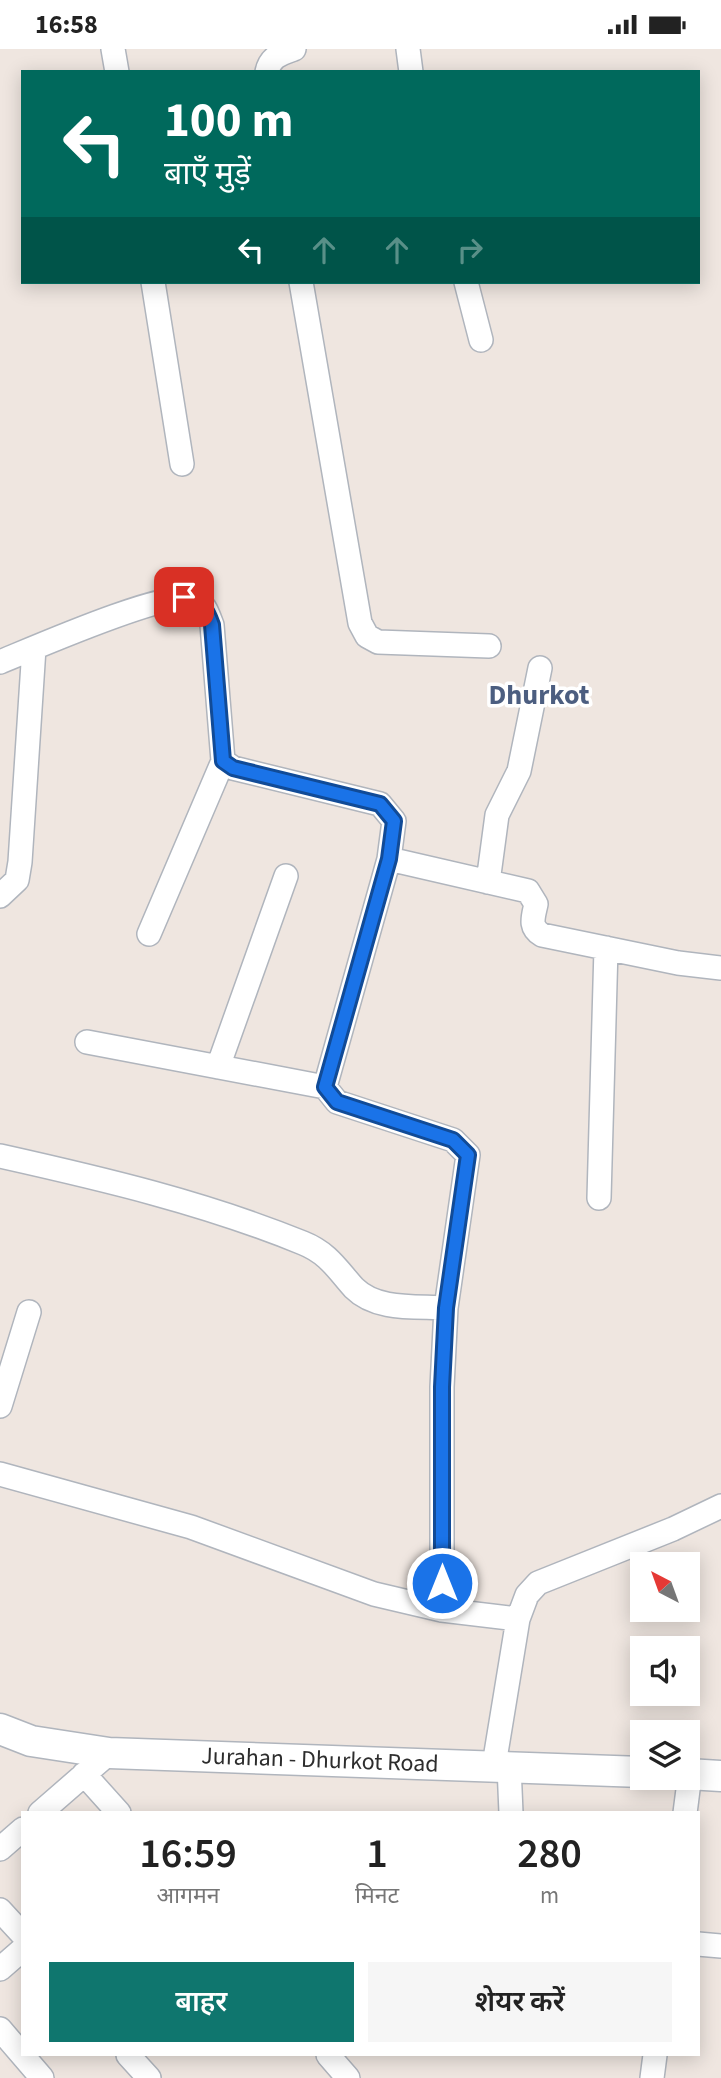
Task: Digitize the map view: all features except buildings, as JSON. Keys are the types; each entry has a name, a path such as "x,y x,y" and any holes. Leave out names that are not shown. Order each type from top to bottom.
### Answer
{"street":[{"path":"113,49 117,70"},
{"path":"267,70 269,62 294,49"},
{"path":"408,49 411,70"},
{"path":"153,284 182,464"},
{"path":"301,284 360,623 367,636 378,642 489,646"},
{"path":"467,284 481,340"},
{"path":"0,662 156,603 184,597 197,600 207,610 212,625 223,761 149,934"},
{"path":"0,896 17,880 20,862 34,648"},
{"path":"488,882 497,815 519,771 540,669"},
{"path":"223,761 233,768 380,804 394,821 389,859 325,1087"},
{"path":"389,859 528,891 536,904 532,923 535,931 542,935 678,964 721,968"},
{"path":"219,1067 286,876"},
{"path":"599,1198 606,948"},
{"path":"88,1042 325,1087 337,1102 453,1140 468,1155 446,1308 442,1387 442,1611"},
{"path":"0,1156 101,1178 261,1227 324,1254 356,1289 370,1299 388,1305 446,1308"},
{"path":"0,1406 29,1313"},
{"path":"0,1474 191,1527 374,1594 442,1611 518,1619"},
{"path":"511,1811 502,1765 518,1619 527,1595 538,1583 673,1529 721,1506"},
{"name":"Jurahan - Dhurkot Road","path":"0,1729 31,1741 109,1753 630,1771"},
{"path":"42,1811 109,1753"},
{"path":"85,1774 117,1811"},
{"path":"700,1775 721,1776"},
{"path":"685,1811 687,1790"},
{"path":"0,1849 21,1831"},
{"path":"0,1910 21,1933"},
{"path":"700,1944 721,1946"},
{"path":"0,1969 21,1951"},
{"path":"0,2029 21,2054"},
{"path":"23,2056 41,2078"},
{"path":"129,2056 149,2078"},
{"path":"329,2056 348,2078"},
{"path":"652,2078 655,2056"}],"district":[{"name":"Dhurkot","path":"539,695"}],"route":[{"path":"184,597 197,600 207,610 212,625 223,761 233,768 380,804 390,811 394,821 389,859 325,1087 337,1102 453,1140 462,1146 468,1155 446,1308 442,1387 442,1583"}]}
